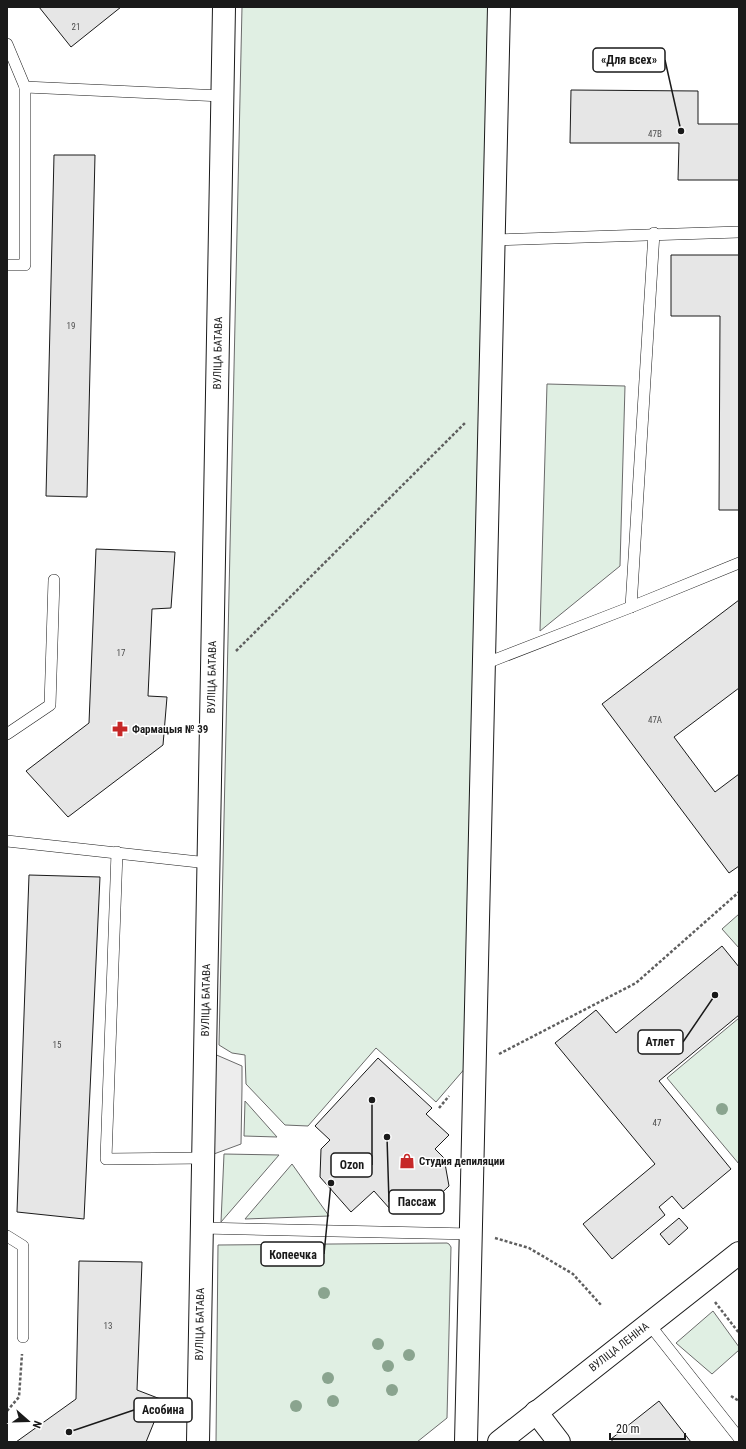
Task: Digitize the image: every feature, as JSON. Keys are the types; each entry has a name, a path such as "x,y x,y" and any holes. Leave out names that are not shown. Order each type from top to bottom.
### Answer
{"street":[{"name":"ВУЛІЦА БАТАВА","path":"198,1442 224,7"},
{"path":"466,1442 499,7"},
{"name":"ВУЛІЦА ЛЕНІНА","path":"499,1442 739,1253"},
{"path":"536,1412 559,1442"}],"lane":[{"path":"7,44 25,87 25,265 7,265"},
{"path":"25,87 222,96"},
{"path":"494,240 739,232"},
{"path":"631,607 654,234"},
{"path":"484,664 739,563"},
{"path":"7,734 50,704 54,580"},
{"path":"7,841 208,863"},
{"path":"117,852 106,1159 203,1158"},
{"path":"202,1228 471,1234"},
{"path":"7,1236 23,1246 23,1337"},
{"path":"649,1324 739,1438"}],"path":[{"path":"212,676 490,399"},
{"path":"475,1066 636,983 739,892"},
{"path":"439,1108 449,1096"},
{"path":"471,1234 490,1236 529,1248 573,1274 601,1305"},
{"path":"714,1301 739,1333"},
{"path":"7,1411 19,1397 23,1337"}],"green space":[{"path":"242,7 488,7 467,1066 436,1102 376,1048 308,1126 285,1125 246,1084 245,1055 232,1053 219,1045"},
{"path":"547,384 625,386 620,566 540,631"},
{"path":"739,914 739,948 722,929"},
{"path":"739,1018 739,1164 667,1078"},
{"path":"245,1101 277,1137 244,1136"},
{"path":"224,1154 279,1155 221,1222"},
{"path":"292,1164 329,1216 245,1219"},
{"path":"447,1243 451,1247 447,1418 417,1442 216,1442 218,1245"},
{"path":"713,1311 739,1347 739,1350 712,1374 676,1343"}],"shaded area":[{"path":"205,1050 242,1066 241,1144 203,1158"}],"building":[{"path":"39,7 121,7 71,47"},
{"path":"571,90 698,91 698,124 739,124 739,180 678,180 679,143 570,143"},
{"path":"54,155 95,155 87,497 46,496"},
{"path":"671,255 739,255 739,510 719,510 720,316 671,316"},
{"path":"96,549 175,552 171,608 152,609 148,696 167,697 163,745 68,817 26,771 89,723"},
{"path":"739,600 739,688 674,737 715,792 739,774 739,866 729,873 602,704"},
{"path":"29,875 100,877 84,1219 17,1212"},
{"path":"722,946 739,967 739,1015 659,1081 731,1169 683,1209 672,1196 659,1207 665,1215 612,1259 583,1224 655,1164 555,1043 596,1010 616,1033"},
{"path":"378,1058 432,1108 426,1114 449,1135 435,1149 444,1158 449,1186 424,1210 408,1193 390,1209 374,1191 351,1212 320,1177 321,1149 330,1140 315,1126"},
{"path":"679,1218 688,1228 669,1245 660,1234"},
{"path":"79,1261 142,1262 137,1390 163,1400 146,1442 16,1442 76,1399"},
{"path":"659,1401 691,1442 613,1442 611,1439"}],"place":[{"name":"«Для всех»","path":"681,131"},
{"name":"Фармацыя № 39","path":"120,729"},
{"name":"Атлет","path":"715,995"},
{"name":"Ozon","path":"372,1100"},
{"name":"Пассаж","path":"387,1137"},
{"name":"Студия депиляции","path":"407,1161"},
{"name":"Копеечка","path":"331,1183"},
{"name":"Асобина","path":"69,1432"}]}
